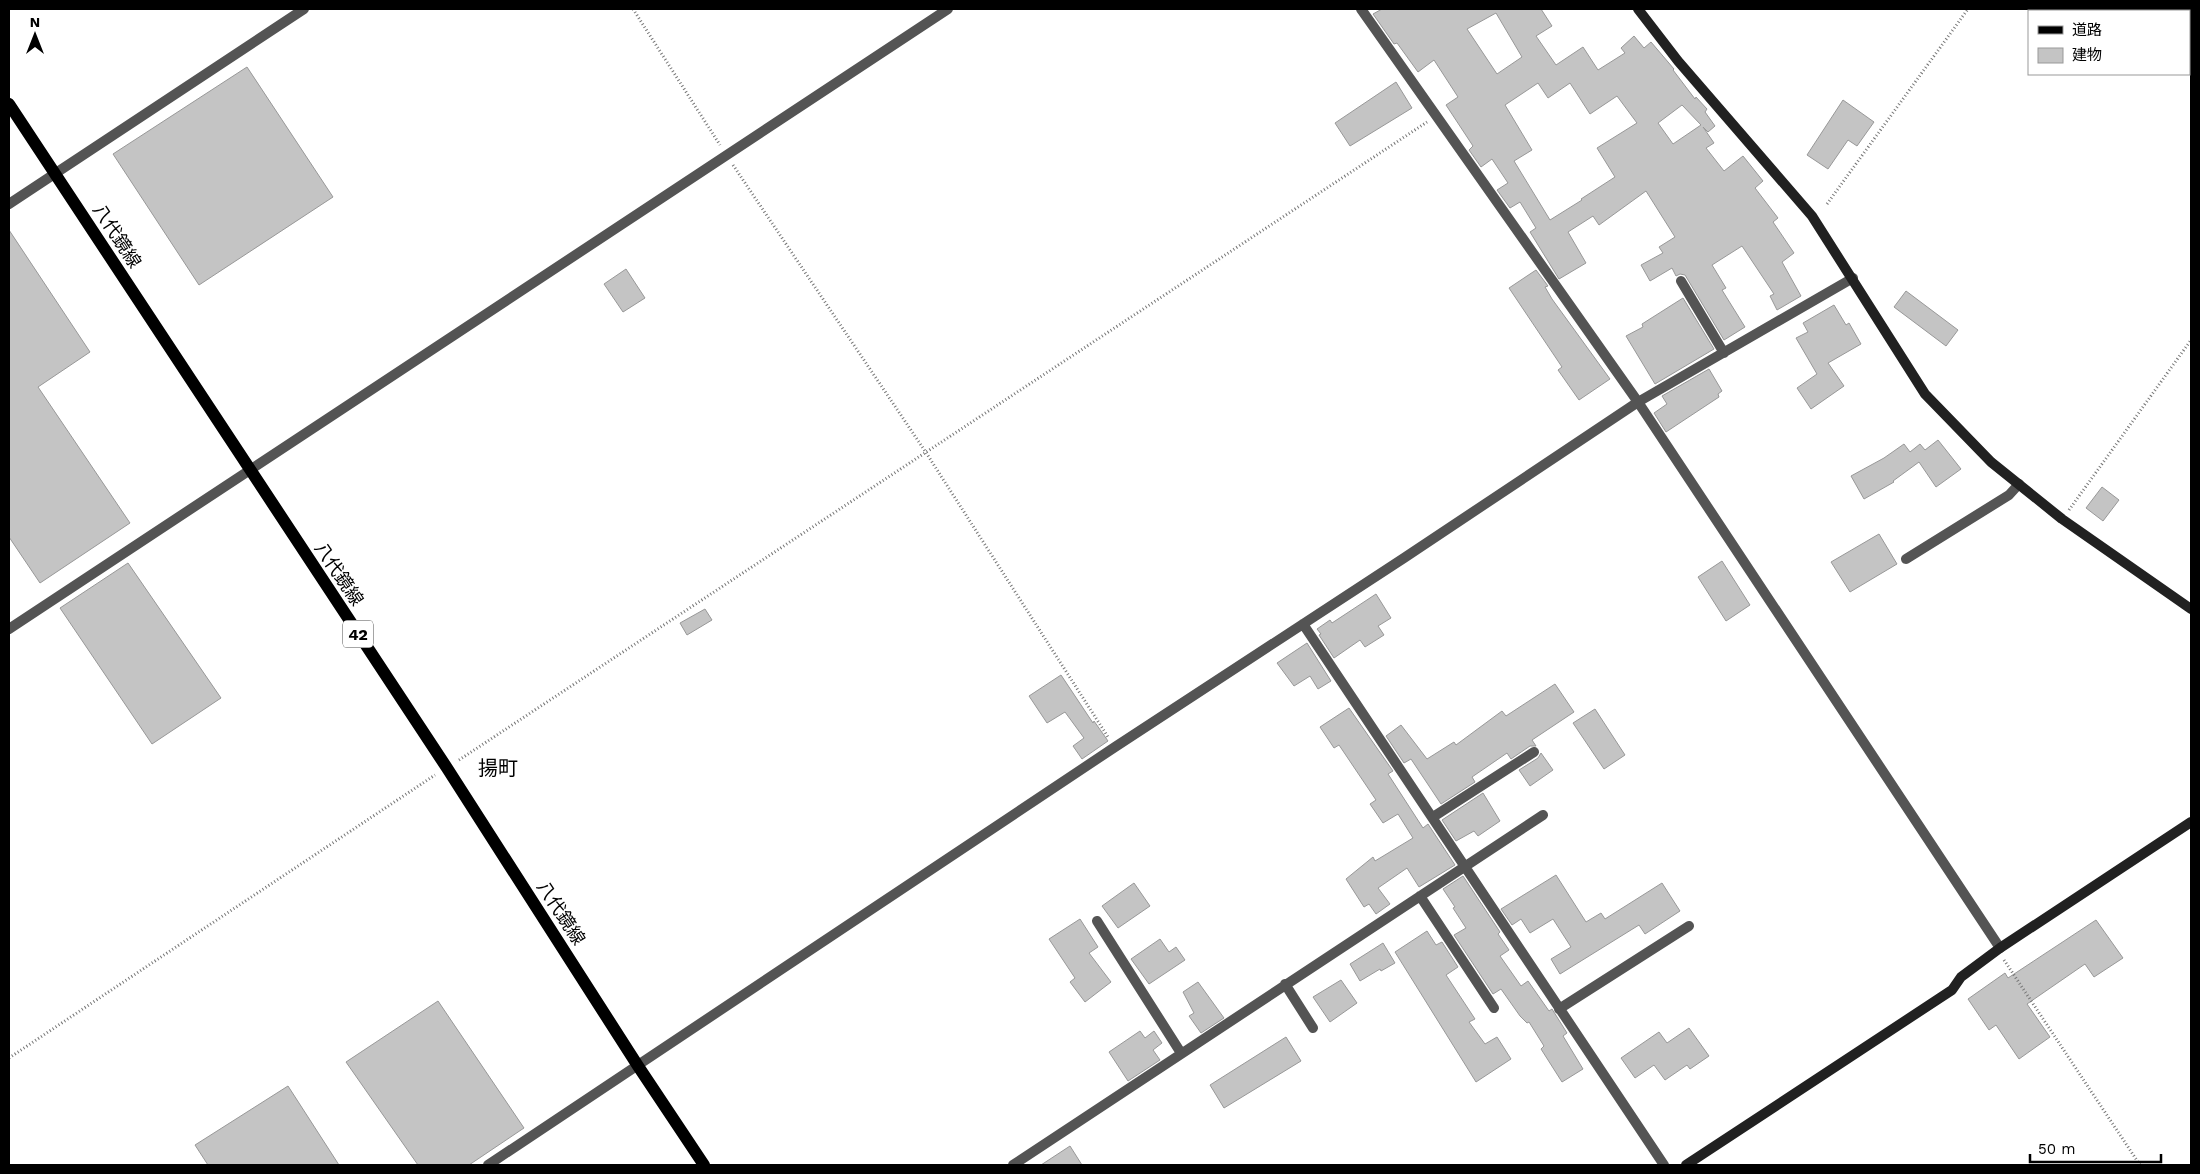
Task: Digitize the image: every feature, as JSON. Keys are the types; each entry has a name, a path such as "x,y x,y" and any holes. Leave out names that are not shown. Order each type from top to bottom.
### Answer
{"main road":[{"name":"八代鏡線","path":"9,104 447,768 638,1066 704,1165"}],"street":[{"path":"9,204 304,9"},
{"path":"9,629 948,9"},
{"path":"1361,9 1638,402 2000,948"},
{"path":"1638,9 1678,60 1812,216 1853,278 1924,394 1992,462 2062,519 2191,609"},
{"path":"488,1165 1115,747 1638,402 1853,278"},
{"path":"1681,281 1724,353"},
{"path":"1906,559 2009,495 2019,484"},
{"path":"1303,624 1664,1165"},
{"path":"1433,817 1534,752"},
{"path":"1013,1165 1543,815"},
{"path":"1686,1165 1952,990 1961,977 2000,948 2191,822"},
{"path":"1420,896 1494,1008"},
{"path":"1097,921 1181,1053"},
{"path":"1559,1009 1689,926"},
{"path":"1285,984 1313,1028"}],"path":[{"path":"633,9 726,155 925,451 1115,747"},
{"path":"1826,204 1968,9"},
{"path":"9,1058 925,451 1436,116"},
{"path":"2062,519 2191,340"},
{"path":"2000,948 2001,956 2140,1165"}],"building":[{"path":"1382,9 1541,9 1552,26 1536,36 1556,65 1583,47 1598,70 1625,53 1621,48 1634,36 1644,48 1651,42 1674,69 1695,99 1696,97 1707,109 1705,112 1715,126 1708,132 1703,127 1714,143 1706,148 1724,171 1743,156 1763,181 1755,188 1778,218 1773,222 1794,253 1782,262 1801,296 1777,310 1770,296 1774,294 1742,246 1712,265 1726,288 1722,290 1745,327 1724,340 1685,275 1680,274 1676,276 1672,268 1650,281 1641,265 1663,253 1659,247 1675,237 1646,191 1599,225 1593,216 1568,232 1586,263 1559,279 1530,232 1536,228 1520,202 1510,208 1497,190 1508,183 1492,159 1481,167 1469,150 1473,146 1446,105 1458,97 1434,60 1418,72 1397,43 1394,44 1373,14","holes":["1496,13 1522,57 1497,74 1467,29","1538,83 1548,98 1570,83 1590,114 1617,96 1637,123 1597,148 1615,177 1550,220 1514,161 1532,150 1505,105","1682,105 1701,125 1673,144 1658,123"]},
{"path":"247,67 333,197 199,285 113,154"},
{"path":"1396,82 1412,108 1350,146 1335,123"},
{"path":"1843,100 1874,122 1857,146 1848,140 1828,169 1807,155"},
{"path":"9,230 90,352 38,387 130,523 40,583 9,537"},
{"path":"626,269 645,298 623,312 604,284"},
{"path":"1536,270 1548,286 1545,287 1552,299 1610,379 1579,400 1558,370 1562,367 1509,288"},
{"path":"1906,291 1958,330 1946,346 1894,307"},
{"path":"1683,298 1714,349 1655,384 1626,336 1643,327 1642,324"},
{"path":"1834,305 1846,325 1849,323 1861,344 1828,363 1844,386 1811,409 1797,388 1817,374 1796,338 1808,332 1803,323"},
{"path":"1709,369 1722,391 1718,394 1719,397 1666,432 1654,413 1667,404 1662,396"},
{"path":"1938,440 1961,469 1936,487 1919,462 1894,482 1864,499 1851,476 1884,458 1904,444 1910,452 1920,444 1925,450"},
{"path":"2102,487 2119,500 2103,521 2086,508"},
{"path":"1879,534 1897,564 1850,592 1831,562"},
{"path":"1722,561 1750,605 1726,621 1698,577"},
{"path":"128,563 221,698 152,744 60,608"},
{"path":"1376,594 1391,618 1378,626 1384,635 1365,647 1360,640 1334,658 1317,629 1330,620 1332,623"},
{"path":"705,609 712,620 687,635 680,623"},
{"path":"1307,643 1331,681 1318,689 1310,676 1294,686 1277,663"},
{"path":"1061,675 1093,723 1094,721 1108,741 1082,759 1073,746 1084,738 1065,712 1047,723 1029,696"},
{"path":"1555,684 1574,712 1532,740 1536,746 1530,746 1511,759 1507,753 1472,777 1475,782 1441,804 1411,759 1404,763 1386,736 1401,725 1427,759 1454,742 1456,745 1502,711 1506,716"},
{"path":"1349,708 1393,771 1388,774 1423,828 1428,824 1455,865 1419,887 1407,868 1378,888 1390,904 1376,914 1369,904 1364,907 1346,879 1373,857 1375,861 1413,838 1398,814 1383,823 1370,804 1376,800 1339,745 1334,748 1320,727"},
{"path":"1595,709 1625,755 1604,769 1573,723"},
{"path":"1541,753 1553,770 1530,786 1519,770 1538,758"},
{"path":"1483,793 1500,821 1478,836 1474,831 1456,841 1442,820"},
{"path":"1556,875 1586,922 1601,913 1605,919 1662,883 1680,911 1645,934 1639,925 1560,974 1551,959 1571,947 1553,919 1530,933 1521,919 1512,925 1501,909"},
{"path":"1463,876 1500,932 1498,934 1509,950 1500,956 1521,986 1528,981 1549,1011 1552,1009 1567,1033 1563,1036 1583,1069 1562,1082 1541,1049 1544,1046 1529,1022 1527,1023 1520,1016 1501,989 1493,994 1454,935 1466,928 1443,889"},
{"path":"1134,883 1150,906 1118,928 1102,906"},
{"path":"1080,919 1098,947 1089,953 1111,982 1085,1002 1070,982 1075,978 1049,939"},
{"path":"2096,920 2123,958 2094,977 2085,964 2027,1004 2050,1037 2019,1059 1996,1025 1989,1030 1968,999 2005,973 2008,978"},
{"path":"1427,931 1436,945 1442,942 1458,967 1446,975 1475,1019 1469,1022 1485,1044 1497,1037 1511,1059 1476,1082 1395,952"},
{"path":"1160,939 1169,952 1176,947 1185,960 1149,984 1131,959"},
{"path":"1383,943 1395,963 1381,971 1380,969 1360,981 1350,964"},
{"path":"1341,980 1357,1003 1330,1022 1313,997"},
{"path":"1198,982 1224,1018 1201,1033 1189,1016 1194,1013 1183,992"},
{"path":"438,1001 524,1128 469,1165 418,1165 346,1062"},
{"path":"1689,1028 1709,1056 1690,1069 1687,1065 1665,1080 1654,1065 1635,1078 1621,1058 1659,1032 1667,1043"},
{"path":"1140,1031 1145,1038 1154,1031 1162,1043 1153,1050 1160,1060 1128,1081 1109,1052"},
{"path":"1286,1037 1301,1061 1224,1108 1210,1085"},
{"path":"288,1086 339,1165 208,1165 195,1145"},
{"path":"1070,1146 1082,1165 1041,1165"}],"district":[{"name":"揚町","path":"498,768"}]}
